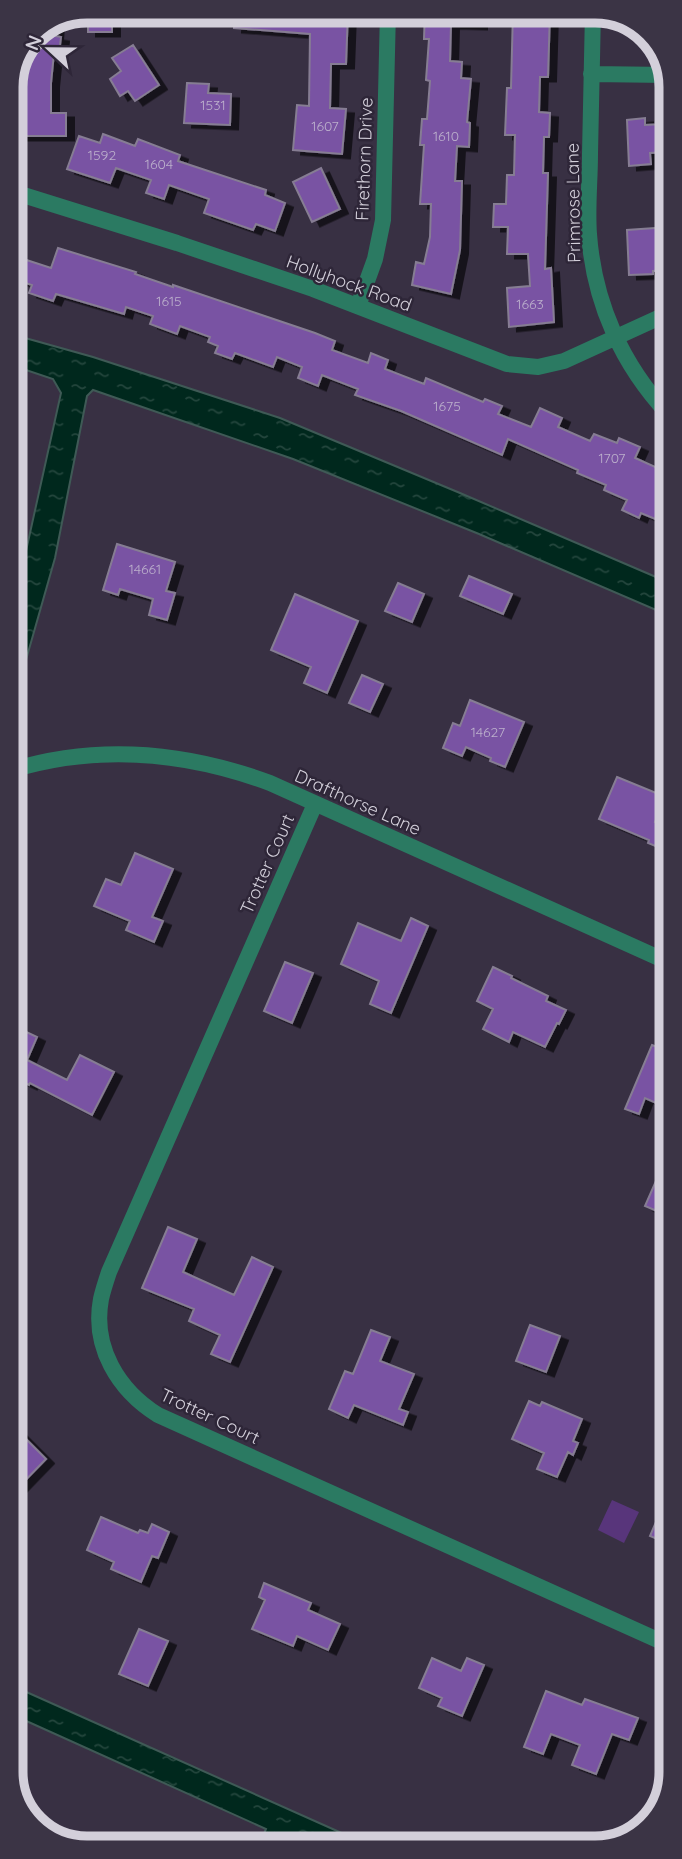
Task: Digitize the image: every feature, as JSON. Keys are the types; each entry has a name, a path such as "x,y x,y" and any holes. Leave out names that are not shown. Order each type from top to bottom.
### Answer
{"street":[{"name":"Firethorn Drive","path":"358,306 375,259 383,219 388,23"},
{"name":"Primrose Lane","path":"593,23 589,231 595,279 615,338 632,369 659,404"},
{"path":"592,74 658,75"},
{"name":"Hollyhock Road","path":"23,195 177,243 358,306 508,364 538,367 553,365 659,318"},
{"name":"Drafthorse Lane","path":"23,767 65,757 131,754 174,757 243,773 659,958"},
{"name":"Trotter Court","path":"315,804 109,1272 100,1309 101,1335 108,1359 128,1391 137,1401 158,1415 659,1641"}],"shaded area":[{"path":"612,1500 639,1512 624,1543 598,1530"}],"water":[{"path":"23,337 93,357 280,418 659,578 659,611 479,534 293,459 93,390 87,396 55,558 23,670 23,561 61,393 53,379 23,369"},
{"path":"23,1690 348,1836 282,1836 275,1833 274,1836 263,1836 266,1829 23,1720"}],"building":[{"path":"88,23 112,23 112,32 88,32"},
{"path":"234,23 348,23 346,64 331,64 330,108 346,109 342,154 293,150 297,105 309,106 310,34 234,28"},
{"path":"425,23 479,23 451,24 450,61 462,62 461,78 471,79 467,122 470,123 469,147 457,146 455,181 462,181 460,250 451,294 412,285 416,262 424,264 430,237 431,204 420,204 424,145 420,145 422,119 427,119 430,81 426,80 429,39 424,39"},
{"path":"513,23 550,23 548,77 540,77 539,112 550,113 549,137 544,137 543,173 548,173 545,269 551,268 554,322 509,327 507,288 530,286 528,254 507,254 508,227 493,227 494,204 506,204 507,175 514,175 515,135 505,135 507,88 511,88"},
{"path":"55,31 55,36 61,37 59,53 54,53 51,113 66,113 66,136 23,136 25,70 36,48"},
{"path":"133,45 159,85 135,101 128,91 120,96 110,79 121,71 112,58"},
{"path":"187,83 209,84 208,93 231,94 230,125 184,123"},
{"path":"645,118 645,125 659,124 659,152 650,153 651,164 629,166 627,120"},
{"path":"103,134 135,146 138,139 180,155 178,161 266,190 265,195 285,203 275,231 256,224 253,230 204,213 209,199 169,185 164,199 146,193 151,180 116,168 110,183 67,169 79,136 100,143"},
{"path":"321,168 340,209 312,222 293,182"},
{"path":"659,228 659,271 653,271 653,274 629,275 627,230"},
{"path":"58,248 315,333 335,341 332,350 368,363 371,353 388,360 385,369 424,384 426,378 483,402 485,399 502,406 498,414 531,427 540,408 562,418 558,427 590,441 594,434 617,443 619,438 640,447 635,458 659,469 659,520 641,513 639,518 622,510 627,500 604,490 606,485 508,439 502,455 401,411 355,395 358,389 322,375 318,386 298,378 302,367 277,357 273,367 235,353 232,359 215,353 218,346 208,342 210,337 180,326 177,334 150,324 153,316 126,307 124,314 56,294 53,301 29,293 32,285 23,282 23,259 51,268"},
{"path":"117,544 175,562 166,591 175,593 167,620 149,615 153,599 120,589 118,595 103,590"},
{"path":"469,576 512,594 503,614 460,596"},
{"path":"398,583 424,594 412,622 385,611"},
{"path":"295,594 358,621 327,693 304,683 311,667 271,650"},
{"path":"362,675 383,684 370,712 349,703"},
{"path":"470,700 524,722 505,767 466,747 462,756 443,748 453,723 460,726"},
{"path":"617,777 659,794 659,813 655,822 659,824 659,848 648,843 649,840 599,819"},
{"path":"135,853 173,869 152,917 163,921 154,942 126,930 130,921 94,906 106,879 121,885"},
{"path":"411,918 428,926 391,1013 370,1004 379,981 341,964 358,923 401,941"},
{"path":"285,962 313,973 292,1023 264,1011"},
{"path":"493,967 548,996 546,1001 566,1010 545,1047 513,1032 509,1042 483,1029 493,1009 477,1001"},
{"path":"23,1030 37,1037 27,1060 67,1080 80,1055 114,1072 92,1115 30,1083 29,1085 23,1082"},
{"path":"652,1045 659,1048 659,1104 645,1098 639,1114 625,1109"},
{"path":"659,1174 659,1212 645,1206"},
{"path":"168,1227 197,1239 183,1272 234,1295 252,1257 273,1267 230,1362 211,1354 220,1335 189,1321 194,1309 142,1288"},
{"path":"530,1325 560,1336 546,1372 516,1361"},
{"path":"371,1330 390,1337 380,1361 414,1374 399,1409 408,1412 403,1425 354,1405 348,1418 329,1409 345,1371 353,1374"},
{"path":"529,1401 540,1406 542,1402 582,1419 573,1441 578,1443 573,1455 568,1452 557,1477 537,1469 544,1453 512,1439"},
{"path":"23,1436 46,1459 23,1483"},
{"path":"659,1515 659,1540 650,1536"},
{"path":"101,1517 138,1533 140,1530 148,1533 152,1524 169,1532 158,1558 152,1556 141,1582 111,1569 114,1562 87,1550"},
{"path":"264,1583 311,1603 308,1610 340,1624 328,1650 297,1636 293,1646 252,1629 265,1600 259,1597"},
{"path":"139,1629 168,1641 148,1686 119,1674"},
{"path":"432,1658 461,1671 467,1658 484,1665 462,1716 438,1706 442,1698 419,1688"},
{"path":"546,1691 582,1705 585,1699 638,1718 629,1740 612,1734 596,1774 572,1765 580,1745 551,1734 543,1754 524,1747"}]}
